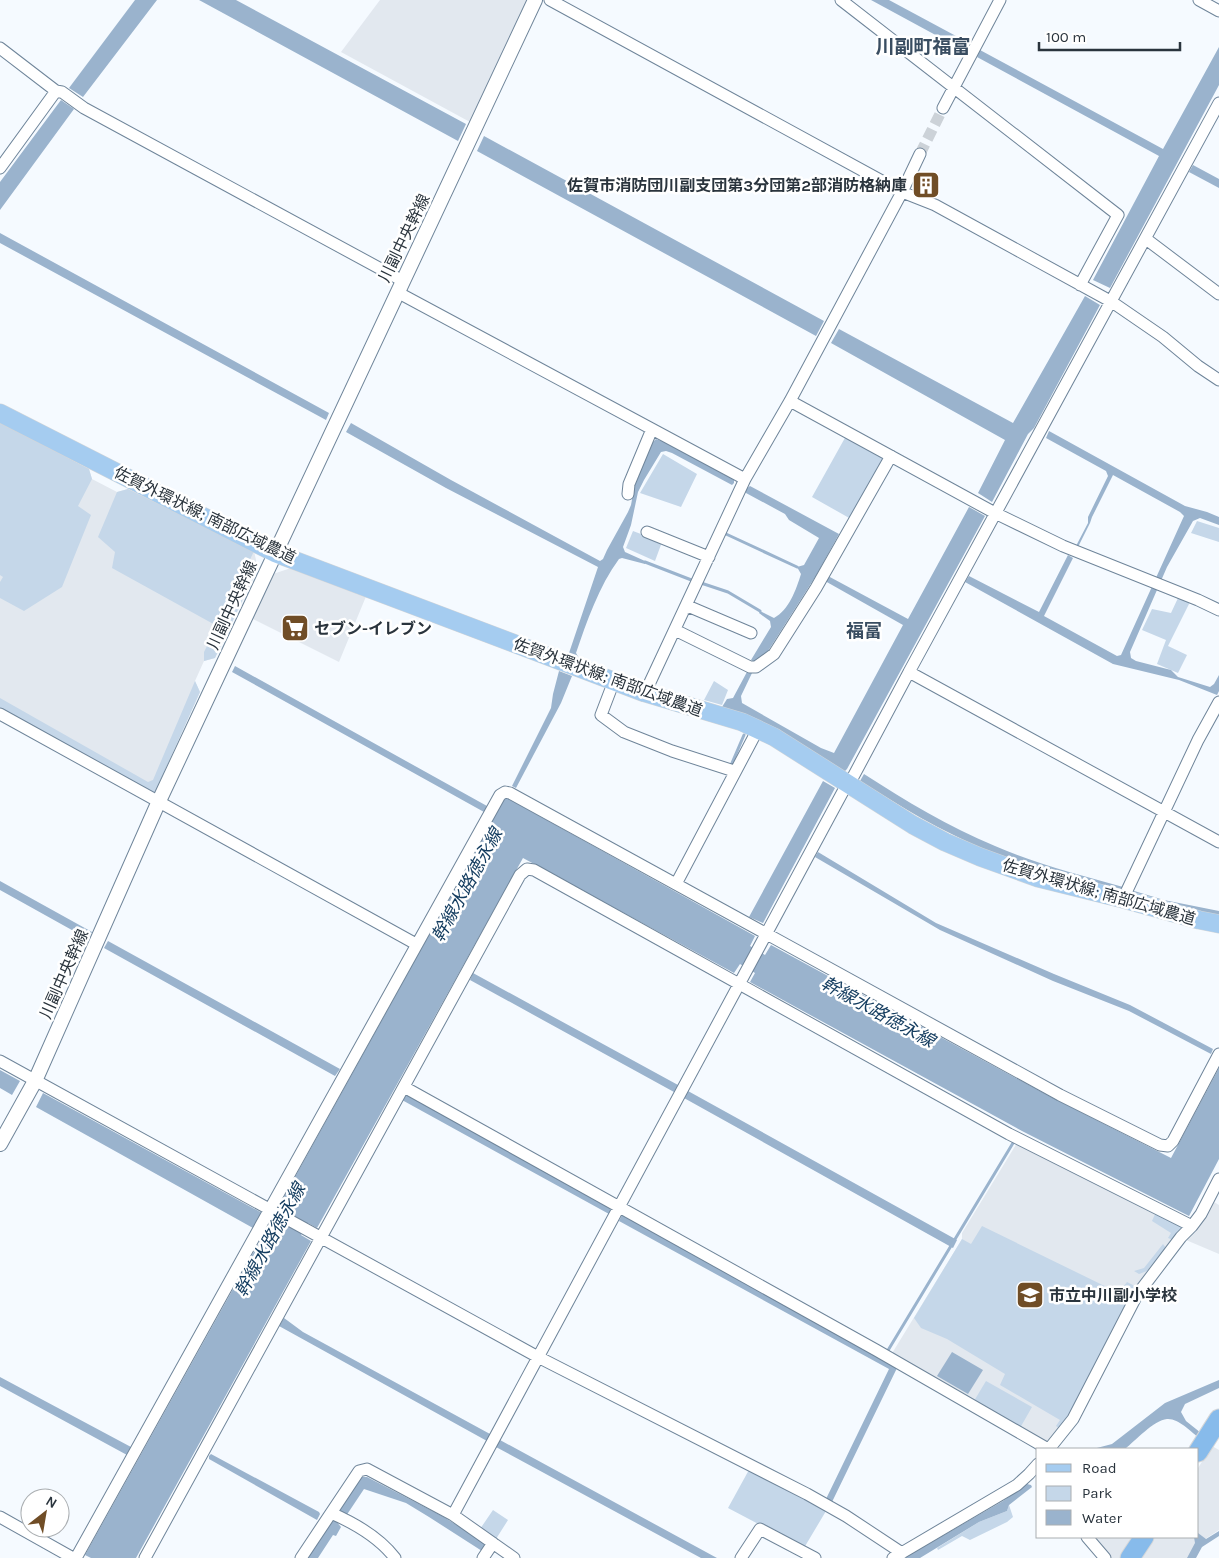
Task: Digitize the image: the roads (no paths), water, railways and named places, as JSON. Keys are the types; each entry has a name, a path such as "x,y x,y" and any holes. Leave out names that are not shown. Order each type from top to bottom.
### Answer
{"highway":[{"path":"1199,1450 1219,1419"},
{"path":"1130,1558 1143,1538"}],"main road":[{"name":"佐賀外環状線; 南部広域農道","path":"0,413 275,553 645,693 742,722 774,736 914,825 945,842 980,857 1038,878 1219,924"}],"street":[{"name":"川副中央幹線","path":"0,1144 35,1081 159,801 535,0"},
{"path":"550,0 902,192 935,205 1112,302 1163,337 1198,366 1219,380"},
{"path":"840,0 1118,215 1080,285"},
{"path":"943,108 1000,0"},
{"path":"1199,0 1219,11"},
{"path":"0,48 56,91 62,92 93,112 652,429 745,479"},
{"path":"0,168 56,91"},
{"path":"453,1515 739,984 1219,103"},
{"path":"645,693 745,479 790,401 902,192 920,154"},
{"path":"1146,239 1219,294"},
{"path":"790,401 995,513 1069,549 1219,610"},
{"path":"628,494 629,484 652,429"},
{"path":"675,630 750,667 756,668 774,654 816,588 891,456"},
{"path":"647,532 709,558"},
{"path":"685,609 690,607 751,634"},
{"path":"909,672 1219,842"},
{"path":"614,681 601,716 624,732 734,772"},
{"path":"1123,899 1198,740 1219,702"},
{"path":"0,714 416,944"},
{"path":"676,884 758,729"},
{"path":"0,1517 75,1558 416,944 500,795 505,792 510,793 1060,1095 1160,1145 1168,1146 1173,1141 1219,1054"},
{"path":"145,1558 520,875 527,869 534,870 1009,1134 1192,1226"},
{"path":"0,1061 538,1357 807,1494 846,1516 898,1555 1017,1485 1034,1479"},
{"path":"404,1087 876,1350 1047,1448"},
{"path":"1050,1448 1073,1419 1137,1295 1201,1214 1219,1179"},
{"path":"301,1558 359,1471 367,1469 453,1515 514,1558"},
{"path":"331,1512 362,1529 390,1551 395,1558"},
{"path":"741,1558 760,1529 815,1558"},
{"path":"1088,1538 1105,1558"},
{"path":"483,1558 493,1543"}],"water":[{"path":"135,0 157,0 83,97 69,88"},
{"path":"199,0 236,0 466,124 458,141"},
{"path":"871,0 889,0 969,43 965,51"},
{"path":"1219,47 1219,85 1110,288 1093,280 1159,156 977,57 980,50 1163,149"},
{"path":"61,100 74,109 0,210 0,182"},
{"path":"484,136 824,321 816,336 477,151"},
{"path":"1193,165 1219,179 1219,188 1189,172"},
{"path":"0,233 329,413 326,420 0,243"},
{"path":"1085,296 1100,305 992,502 978,493 1005,440 831,343 839,329 1013,423"},
{"path":"351,423 600,561 603,559 628,512 635,483 656,439 667,443 734,480 734,483 732,485 672,453 661,452 638,492 631,525 623,547 625,552 645,561 645,564 622,558 619,559 605,581 589,616 576,653 579,658 591,664 568,656 598,567 446,488 346,432"},
{"path":"1049,431 1185,506 1219,517 1219,525 1200,518 1193,521 1167,567 1130,652 1131,658 1136,661 1171,670 1178,677 1210,687 1219,675 1219,691 1217,695 1179,680 1113,664 965,582 969,576 1039,612 1068,555 1073,558 1044,616 1117,656 1121,655 1184,516 1113,475 1078,547 1076,546 1108,476 1106,471 1046,438"},
{"path":"750,486 839,534 817,574 768,651 755,662 751,660 771,627 770,621 759,613 760,611 774,618 784,610 794,593 801,574 797,567 804,565 819,538 789,520 785,514 746,493 746,489"},
{"path":"969,507 985,516 844,772 722,707 727,699 733,698 748,670 750,670 752,673 741,696 742,703 821,748 834,753 903,625 825,581 828,576 908,619"},
{"path":"235,666 487,806 484,812 232,672"},
{"path":"559,671 572,676 561,703 516,788 512,786 551,708"},
{"path":"864,774 928,813 978,839 1042,864 1123,887 1121,892 1036,868 969,843 921,818 860,781"},
{"path":"823,781 835,788 763,923 749,917"},
{"name":"幹線水路徳永線","path":"504,799 509,799 755,936 750,946 765,955 771,945 1049,1096 1171,1158 1219,1068 1219,1159 1189,1216 1022,1131 750,982 755,973 740,964 734,973 523,858 317,1228 308,1223 301,1235 311,1241 136,1558 91,1558 85,1555 272,1219 282,1224 289,1212 279,1206"},
{"path":"818,852 936,923 1130,1005 1213,1049 1211,1054 1129,1011 1053,981 940,930 815,857"},
{"path":"0,881 92,932 88,939 0,890"},
{"path":"1131,890 1164,900 1219,911 1219,916 1129,894"},
{"path":"108,941 340,1069 335,1076 104,948"},
{"path":"473,973 678,1085 674,1092 470,980"},
{"path":"0,1070 20,1081 12,1095 0,1088"},
{"path":"688,1091 957,1240 953,1248 684,1098"},
{"path":"43,1093 262,1213 253,1228 36,1107"},
{"path":"405,1094 611,1209 609,1214 402,1100"},
{"path":"622,1215 897,1368 832,1502 826,1499 889,1369 619,1221"},
{"path":"284,1318 303,1332 490,1434 487,1441 279,1326"},
{"path":"952,1352 983,1370 968,1394 937,1376"},
{"path":"0,1377 131,1447 127,1455 0,1386"},
{"path":"1219,1380 1219,1388 1185,1404 1181,1412 1186,1421 1201,1433 1198,1437 1180,1423 1167,1419 1156,1423 1126,1448 1097,1448 1112,1444 1165,1403"},
{"path":"500,1440 717,1558 701,1558 496,1447"},
{"path":"211,1454 319,1512 317,1520 209,1459"},
{"path":"362,1477 367,1477 442,1516 484,1542 485,1547 482,1551 406,1503 364,1489 346,1516 338,1511"},
{"path":"1027,1484 1032,1487 1009,1505 1007,1511 979,1522 920,1558 904,1558 1003,1501"},
{"path":"332,1520 336,1521 341,1527 336,1536 333,1535 318,1558 307,1558"},
{"path":"1219,1531 1219,1536 1202,1547 1196,1558 1187,1558 1195,1543 1194,1538 1199,1538 1199,1534 1206,1539"}],"waterway":[{"path":"726,534 797,567"},
{"path":"645,562 694,581"},
{"path":"701,583 728,592 760,611"},
{"path":"732,763 744,735"},
{"path":"887,1352 1013,1143"}],"tunnel":[{"path":"920,154 943,108"}],"place":[{"name":"佐賀市消防団川副支団第3分団第2部消防格納庫","path":"926,185"},
{"name":"セブン-イレブン","path":"295,628"},
{"name":"市立中川副小学校","path":"1030,1295"}],"district":[{"name":"川副町福富","path":"923,47"},
{"name":"福富","path":"864,631"}]}
